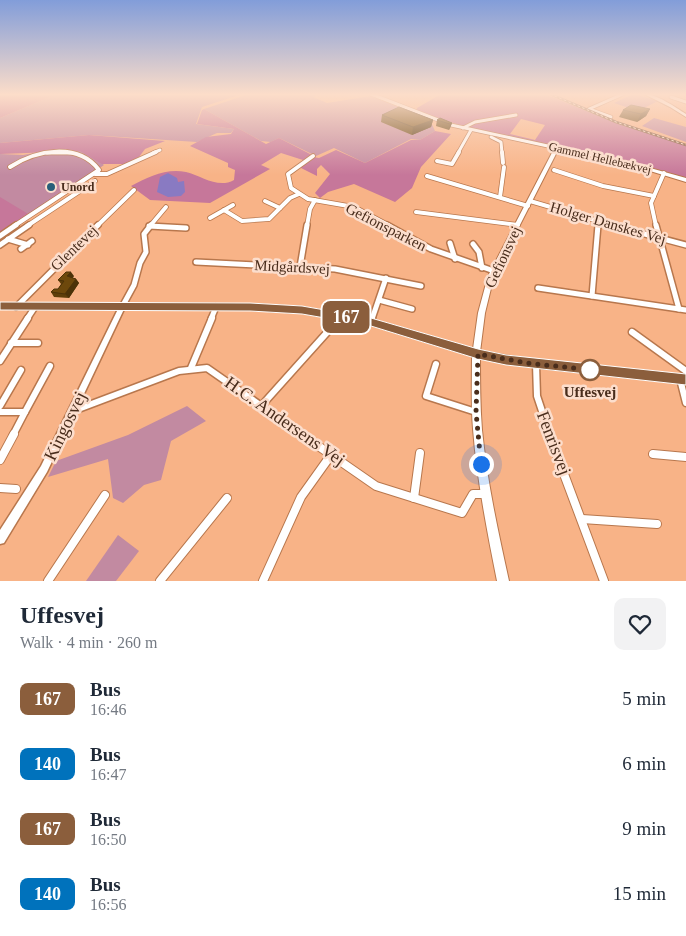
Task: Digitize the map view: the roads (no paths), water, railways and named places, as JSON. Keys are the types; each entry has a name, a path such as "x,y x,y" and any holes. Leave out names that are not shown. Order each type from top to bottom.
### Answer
{"main road":[{"name":"Gammel Hellebækvej","path":"558,148 686,180"},
{"name":"Gefionsvej","path":"503,581 485,494 476,412 478,354 485,295 494,271 558,148"},
{"path":"0,306 286,308 371,322 478,354"}],"street":[{"name":"Gammel Hellebækvej","path":"438,121 470,132 558,148"},
{"path":"461,129 480,121"},
{"path":"437,161 452,164 470,132 498,140 501,142 503,165 500,197"},
{"path":"95,174 107,174 160,150"},
{"path":"1,235 95,174 99,168 76,152 20,158 10,167"},
{"path":"224,210 242,221 268,219 290,198 299,194 291,188 288,174 313,156"},
{"path":"554,170 603,186 654,196"},
{"path":"664,173 654,196 651,209 679,309"},
{"name":"Holger Danskes Vej","path":"427,176 686,245"},
{"path":"0,245 96,181"},
{"name":"Glentevej","path":"16,307 134,190"},
{"path":"67,192 75,194"},
{"name":"Gefionsparken","path":"299,194 315,200 349,205 430,249 494,271"},
{"path":"300,266 310,209 315,200"},
{"path":"265,201 280,208"},
{"path":"210,218 233,205"},
{"path":"122,308 134,285 140,263 146,252 144,238 149,226 166,207"},
{"path":"416,212 518,225"},
{"path":"592,296 598,222"},
{"path":"149,226 186,228"},
{"path":"1,235 30,243 21,249"},
{"name":"Gefionsparken","path":"450,243 455,259"},
{"path":"473,244 479,252 482,268"},
{"name":"Midgårdsvej","path":"196,262 300,266 344,270 422,286"},
{"path":"371,322 386,278"},
{"path":"538,288 686,310"},
{"path":"378,300 412,309"},
{"path":"0,361 35,307"},
{"path":"191,368 216,307"},
{"name":"Kingosvej","path":"0,539 26,500 73,411 122,308"},
{"path":"262,405 341,316"},
{"path":"632,332 686,371"},
{"path":"11,343 38,343"},
{"path":"478,354 536,364 683,379 686,403"},
{"path":"436,364 426,396 476,412"},
{"name":"Fenrisvej","path":"536,364 537,396 540,409 604,581"},
{"path":"0,460 50,366"},
{"name":"H.C. Andersens Vej","path":"73,411 191,368 200,367 213,370 376,486 462,514 473,494 485,494"},
{"path":"0,406 21,370"},
{"path":"0,412 25,412"},
{"path":"414,498 420,453"},
{"path":"653,454 686,457"},
{"path":"263,581 301,496 331,455"},
{"path":"0,488 16,489"},
{"path":"48,581 105,495"},
{"path":"160,581 226,498"},
{"path":"582,519 657,524"}],"railway":[{"path":"614,121 686,145"}],"place":[{"name":"Unord","path":"51,187"},
{"name":"Uffesvej","path":"590,370"}]}
